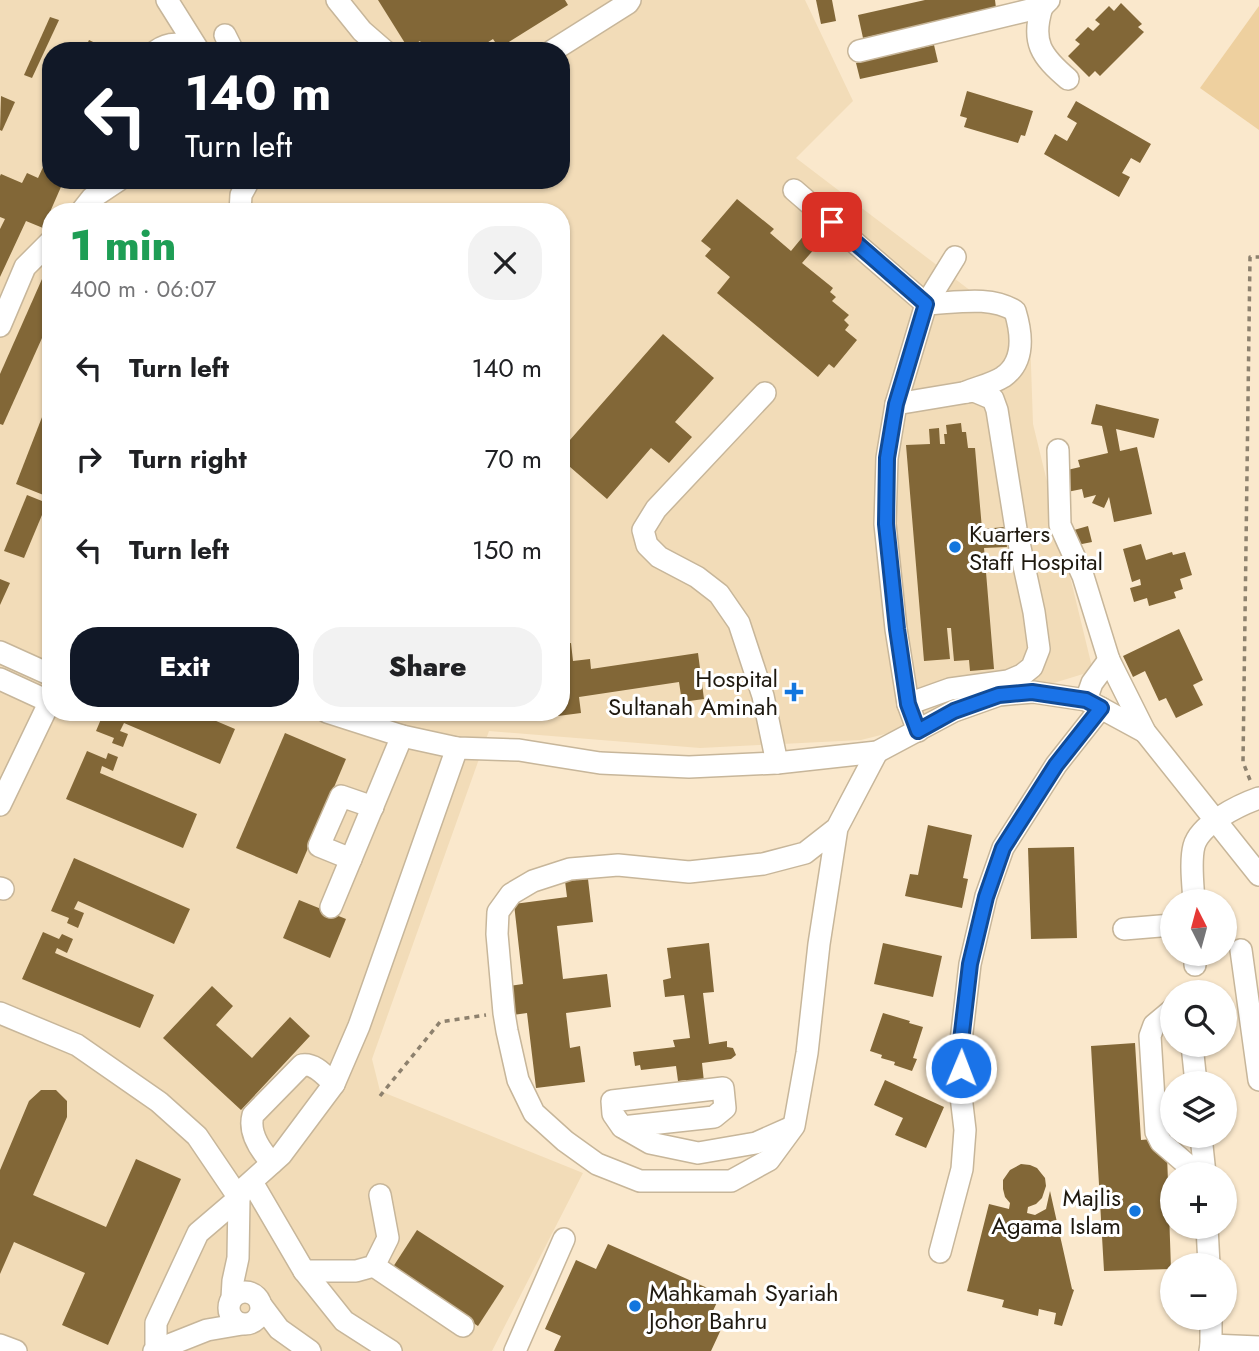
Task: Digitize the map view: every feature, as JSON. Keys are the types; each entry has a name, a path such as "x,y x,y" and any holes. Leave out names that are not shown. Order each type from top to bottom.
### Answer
{"street":[{"path":"167,0 193,42"},
{"path":"337,0 375,42"},
{"path":"566,42 630,0"},
{"path":"859,51 1045,4"},
{"path":"1045,4 1037,23 1044,57 1068,79"},
{"path":"794,190 926,304 988,301 1004,304 1016,311 1021,334 1020,352 1013,367 1003,377 961,394"},
{"path":"0,326 25,267 42,250"},
{"path":"918,731 908,704 897,629 886,524 887,458 896,404 926,304 955,257"},
{"path":"896,404 974,391 993,399 1039,649 1032,667 1008,681 950,689 908,704"},
{"path":"765,393 656,509 643,530 646,545 659,557 697,577 719,594 739,622 763,696 777,763"},
{"path":"1058,450 1060,525 1083,576 1109,660 1145,732 1259,875"},
{"path":"0,652 42,671"},
{"path":"940,1252 962,1169 965,1130 961,1096 961,1041 970,964 986,897 1003,848 1093,704 1092,683 1109,660"},
{"path":"0,679 42,697"},
{"path":"355,721 402,736 457,748 519,750 600,763 689,767 777,763 877,752 954,711 999,695 1032,692 1093,704 1145,732"},
{"path":"0,805 42,717"},
{"path":"331,908 402,736"},
{"path":"245,1309 206,1330 155,1351 156,1324 198,1233 281,1154 334,1084 359,1026 457,748"},
{"path":"837,828 804,853 764,864 689,872 618,865 570,869 533,881 511,894 498,912 497,934 504,1013 518,1080 534,1113 565,1141 597,1164 640,1181 731,1181 769,1160 794,1126 807,1053 819,944 837,828 877,752"},
{"path":"1194,889 1194,845 1201,832 1255,790"},
{"path":"351,859 319,846 341,796 373,807"},
{"path":"1124,929 1160,926"},
{"path":"1241,950 1259,1080"},
{"path":"0,1013 77,1045 159,1102 197,1136 245,1190 344,1321 391,1351"},
{"path":"1160,1020 1154,1025 1150,1036 1156,1132 1161,1142 1184,1162"},
{"path":"272,1163 254,1136 251,1122 253,1115 302,1065 313,1066 334,1084"},
{"path":"622,1127 714,1117 725,1108 723,1088 611,1101 613,1114 622,1127 650,1143 698,1153 756,1143 794,1126"},
{"path":"245,1190 233,1281 245,1309 310,1351"},
{"path":"304,1271 356,1271 374,1266 388,1238 380,1195"},
{"path":"515,1351 564,1239"},
{"path":"374,1266 463,1326"},
{"path":"1211,1330 1211,1348 1259,1347"},
{"path":"0,1345 16,1351"}],"path":[{"path":"1255,790 1243,762 1250,257 1259,257"},
{"path":"380,1096 440,1022 504,1013"}],"shaded area":[{"name":"Hospital Sultanah Aminah","path":"0,0 805,0 853,101 796,158 1030,336 1033,424 1093,671 861,740 700,748 489,731 372,1059 380,1091 583,1173 492,1351 0,1351"},
{"path":"1259,6 1259,130 1200,88"}],"building":[{"path":"378,0 565,0 568,5 509,42 495,42 493,39 488,42 404,42"},
{"path":"816,0 832,0 836,21 821,24"},
{"path":"925,0 995,0 996,8 863,38 858,15"},
{"path":"1121,3 1142,24 1138,27 1144,32 1100,76 1095,71 1089,77 1068,56 1080,44 1075,40 1088,27 1093,31 1100,24 1095,20 1109,6 1114,11"},
{"path":"50,17 59,20 49,42 42,42 42,57 32,78 24,75"},
{"path":"934,45 938,62 860,79 856,63"},
{"path":"967,91 1033,111 1025,136 1021,135 1018,143 964,127 967,118 960,116"},
{"path":"1,96 15,102 2,131 0,130"},
{"path":"1076,101 1151,144 1140,163 1131,158 1122,173 1130,177 1119,197 1044,154 1055,134 1067,141 1077,123 1067,117"},
{"path":"42,169 42,189 60,189 54,203 42,203 42,228 26,221 0,277 0,229 5,219 0,217 0,176 1,174 22,183 27,173 38,178"},
{"path":"737,199 774,229 770,233 791,251 810,228 823,239 802,263 833,288 830,292 836,297 832,301 849,315 844,320 849,325 845,330 857,340 834,368 829,364 818,377 717,293 730,277 705,256 711,249 701,241"},
{"path":"42,279 42,338 3,425 0,424 0,374"},
{"path":"663,334 714,378 675,422 692,437 669,463 651,448 607,499 570,467 570,440"},
{"path":"1096,404 1159,419 1154,438 1116,429 1120,451 1137,447 1152,514 1114,522 1109,497 1104,508 1092,503 1096,495 1084,498 1082,489 1067,492 1063,471 1080,467 1078,460 1108,453 1102,426 1091,424"},
{"path":"42,417 42,494 16,484"},
{"name":"Kuarters Staff Hospital","path":"961,423 962,432 966,432 968,448 975,448 982,529 1005,527 1007,547 984,548 994,669 970,671 969,660 954,661 951,628 947,628 950,659 924,661 906,445 930,444 929,429 939,428 940,444 945,444 946,425"},
{"path":"27,495 42,501 42,515 24,558 4,551"},
{"path":"1088,526 1092,542 1077,545 1074,530"},
{"path":"1141,544 1146,560 1172,552 1173,555 1185,552 1192,575 1180,579 1183,589 1174,592 1176,598 1149,606 1147,598 1134,602 1130,588 1141,585 1140,579 1132,582 1123,549"},
{"path":"0,579 10,583 0,605"},
{"path":"1179,629 1203,680 1193,685 1203,705 1176,718 1166,698 1159,701 1145,671 1133,677 1123,656"},
{"path":"570,643 573,661 590,659 591,669 698,653 704,699 682,702 679,682 579,697 581,713 570,714"},
{"path":"100,721 216,721 235,729 220,764 124,723 120,731 128,734 123,747 112,743 114,738 96,731"},
{"path":"285,733 346,759 297,874 236,848"},
{"path":"87,751 106,759 108,753 118,757 113,771 102,766 100,773 197,814 183,848 66,799"},
{"path":"928,825 972,835 963,878 968,879 962,908 905,896 910,874 918,875"},
{"path":"1074,847 1077,938 1031,939 1028,848"},
{"path":"74,858 190,909 174,944 78,901 74,909 84,913 78,928 67,923 69,918 51,911"},
{"path":"588,879 593,922 557,926 563,979 607,974 611,1007 566,1013 570,1048 580,1046 585,1082 536,1088 527,1013 513,1015 509,986 523,984 514,904 567,897 565,881"},
{"path":"299,900 346,919 330,958 283,938"},
{"path":"43,932 59,939 62,934 73,939 67,953 57,948 55,953 154,995 140,1028 22,979"},
{"path":"709,943 714,992 703,993 709,1044 727,1041 727,1047 733,1048 736,1055 731,1059 702,1063 704,1082 688,1085 686,1080 678,1081 676,1066 641,1070 640,1065 635,1066 633,1052 675,1047 673,1040 690,1038 684,995 665,997 663,980 671,978 667,948"},
{"path":"883,943 942,956 933,997 874,984"},
{"path":"212,986 233,1006 216,1025 252,1058 290,1017 310,1036 241,1110 163,1038"},
{"path":"883,1013 923,1027 913,1058 917,1059 912,1071 894,1065 895,1062 870,1051"},
{"name":"Majlis Agama Islam","path":"1135,1043 1141,1140 1152,1139 1167,1154 1167,1162 1160,1162 1160,1239 1170,1239 1170,1253 1160,1253 1160,1269 1104,1271 1091,1046"},
{"path":"885,1080 944,1107 926,1148 895,1135 903,1118 874,1105"},
{"path":"41,1090 56,1090 67,1101 67,1117 33,1195 106,1227 136,1159 181,1179 108,1345 62,1325 85,1273 14,1242 0,1274 0,1170 29,1101"},
{"path":"1021,1164 1037,1168 1045,1178 1046,1186 1042,1198 1028,1207 1027,1213 1035,1215 1046,1209 1050,1191 1074,1290 1062,1326 1054,1324 1056,1313 1039,1309 1038,1316 1002,1307 1004,1300 967,1291 989,1204 1009,1209 1010,1203 1005,1197 1003,1180 1010,1170"},
{"path":"417,1230 504,1286 478,1326 391,1270"},
{"name":"Mahkamah Syariah Johor Bahru","path":"608,1244 721,1294 710,1317 724,1323 711,1351 554,1351 561,1336 545,1329 576,1260 596,1269"}],"place":[{"name":"Kuarters Staff Hospital","path":"955,547"},
{"name":"Hospital Sultanah Aminah","path":"794,692"},
{"name":"Majlis Agama Islam","path":"1135,1211"},
{"name":"Mahkamah Syariah Johor Bahru","path":"635,1306"}],"route":[{"path":"832,222 926,304 896,404 887,458 886,524 897,629 908,704 918,731 954,711 999,695 1032,692 1086,700 1101,708 1056,765 1003,848 986,897 970,964 961,1041 961,1068"}]}
